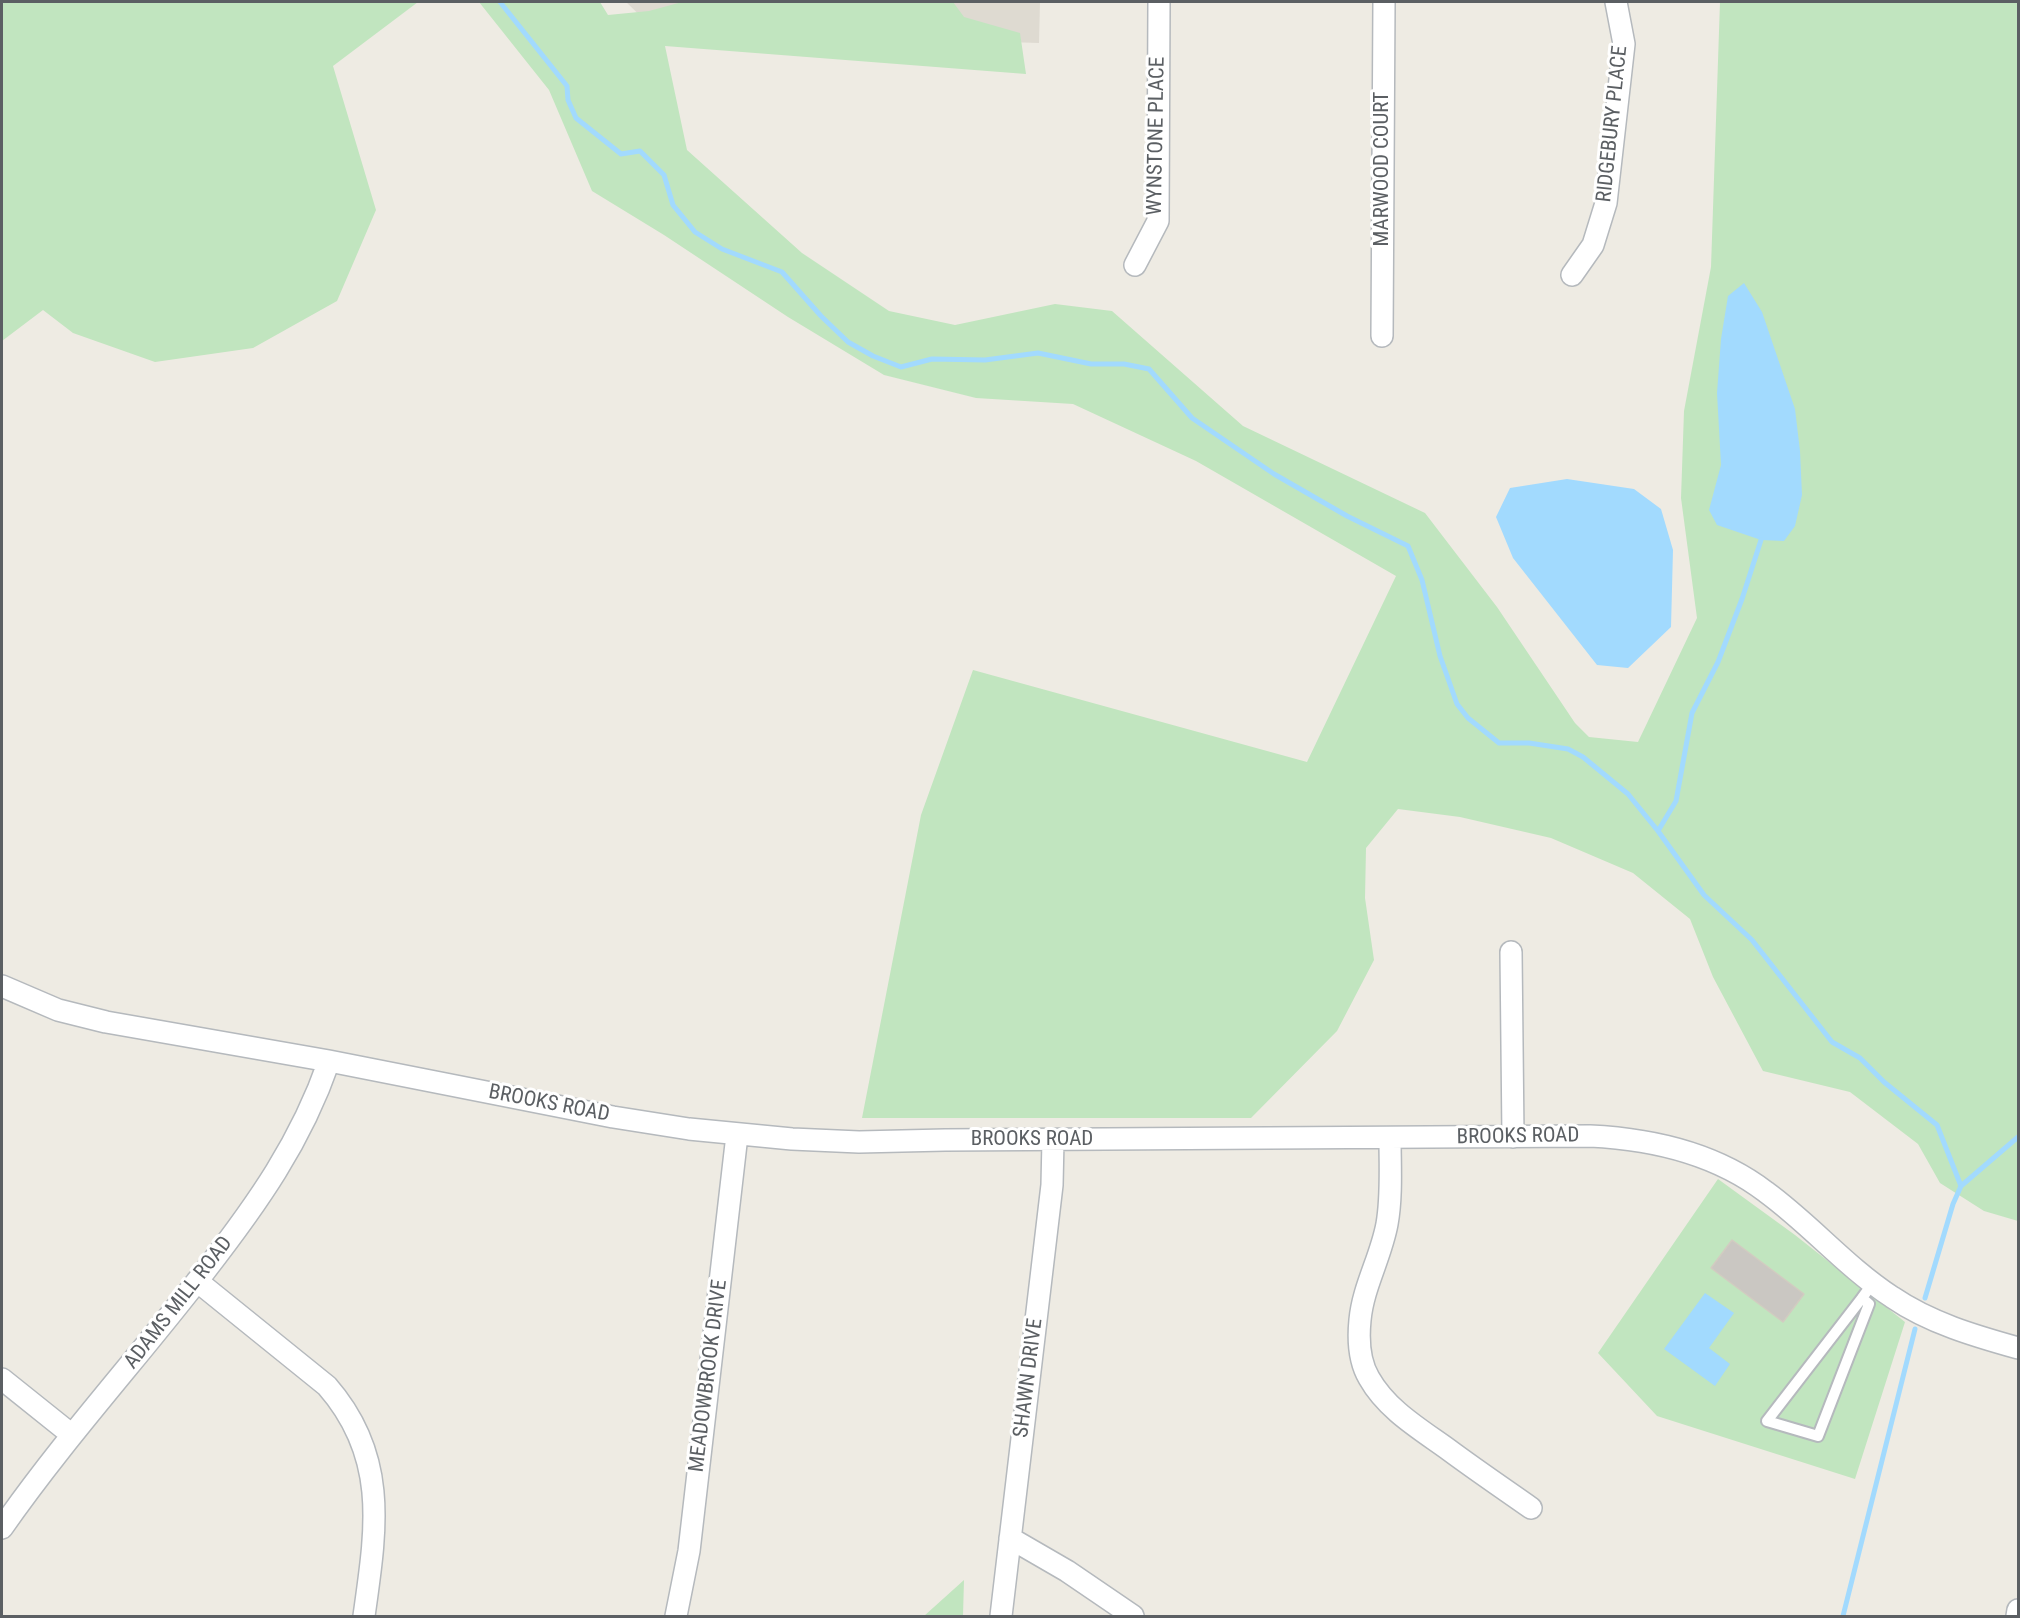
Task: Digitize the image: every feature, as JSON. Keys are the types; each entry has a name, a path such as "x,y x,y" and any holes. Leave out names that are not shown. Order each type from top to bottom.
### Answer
{"street":[{"name":"WYNSTONE PLACE","path":"1135,265 1158,221 1158,2"},
{"name":"MARWOOD COURT","path":"1382,336 1384,2"},
{"name":"RIDGEBURY PLACE","path":"1572,275 1593,245 1606,203 1624,44 1616,2"},
{"path":"1511,952 1513,1137"},
{"name":"BROOKS ROAD","path":"2,986 58,1010 106,1022 329,1060 613,1117 737,1135 859,1142 1590,1136 1628,1138 1666,1145 1708,1159 1766,1191 1868,1290 1975,1336 2019,1348"},
{"name":"ADAMS MILL ROAD","path":"2,1528 72,1435 248,1216 271,1181 316,1098 329,1060"},
{"name":"MEADOWBROOK DRIVE","path":"676,1617 689,1551 737,1135"},
{"path":"1390,1138 1387,1224 1365,1293 1360,1319 1359,1343 1364,1366 1381,1395 1400,1415 1531,1508"},
{"name":"SHAWN DRIVE","path":"1001,1617 1052,1185 1053,1140"},
{"path":"197,1281 327,1386 341,1402 356,1427 368,1458 374,1494 374,1531 364,1617"},
{"path":"2,1379 72,1435"},
{"path":"1010,1538 1067,1571 1133,1617"},
{"path":"2017,1617 2019,1610"}],"lane":[{"path":"1868,1290 1869,1304 1818,1436 1767,1421 1847,1317 1868,1290"}],"shaded area":[{"path":"626,2 1040,2 1039,43 656,31"}],"green space":[{"path":"2,2 418,2 333,66 376,210 337,301 253,348 155,362 73,333 43,310 2,341"},
{"path":"479,2 600,2 608,15 649,11 682,2 953,2 964,17 1020,33 1026,74 665,46 687,150 802,253 889,311 955,325 1055,304 1112,311 1243,426 1425,513 1497,607 1575,723 1589,737 1638,742 1697,618 1681,498 1684,411 1711,267 1720,2 2018,2 2018,1221 1984,1211 1940,1183 1918,1144 1850,1092 1763,1071 1713,977 1690,919 1633,873 1551,838 1460,817 1398,809 1366,848 1365,898 1374,960 1337,1031 1251,1118 862,1118 921,815 973,670 1307,762 1396,576 1196,461 1073,404 976,398 884,375 788,317 664,235 592,191 549,90"},
{"path":"1718,1179 1795,1235 1905,1322 1855,1479 1657,1416 1598,1353"},
{"path":"964,1580 963,1616 924,1616"}],"water":[{"path":"1744,283 1762,312 1795,409 1802,495 1795,526 1784,541 1761,540 1717,525 1709,510 1721,465 1717,393 1721,339 1728,296"},
{"path":"1567,479 1634,489 1661,509 1673,550 1671,627 1628,668 1597,665 1513,558 1496,517 1510,488"},
{"path":"1705,1293 1734,1313 1709,1348 1730,1364 1715,1386 1664,1349"}],"building":[{"path":"1732,1240 1804,1294 1783,1322 1711,1268"}],"waterway":[{"path":"500,2 567,86 568,100 576,118 621,154 640,151 664,175 673,205 695,232 722,249 782,272 821,316 848,342 873,356 901,367 932,359 985,360 1038,353 1091,364 1124,364 1149,369 1192,418 1274,474 1347,516 1408,546 1422,580 1440,656 1457,704 1468,718 1499,743 1529,743 1568,749 1583,757 1628,794 1704,895 1752,940 1832,1042 1860,1058 1884,1082 1937,1125 1961,1186"},
{"path":"1658,831 1676,801 1692,713 1718,662 1761,540"},
{"path":"1925,1298 1953,1204 1961,1186 2018,1137"},
{"path":"1843,1616 1915,1329"}]}
